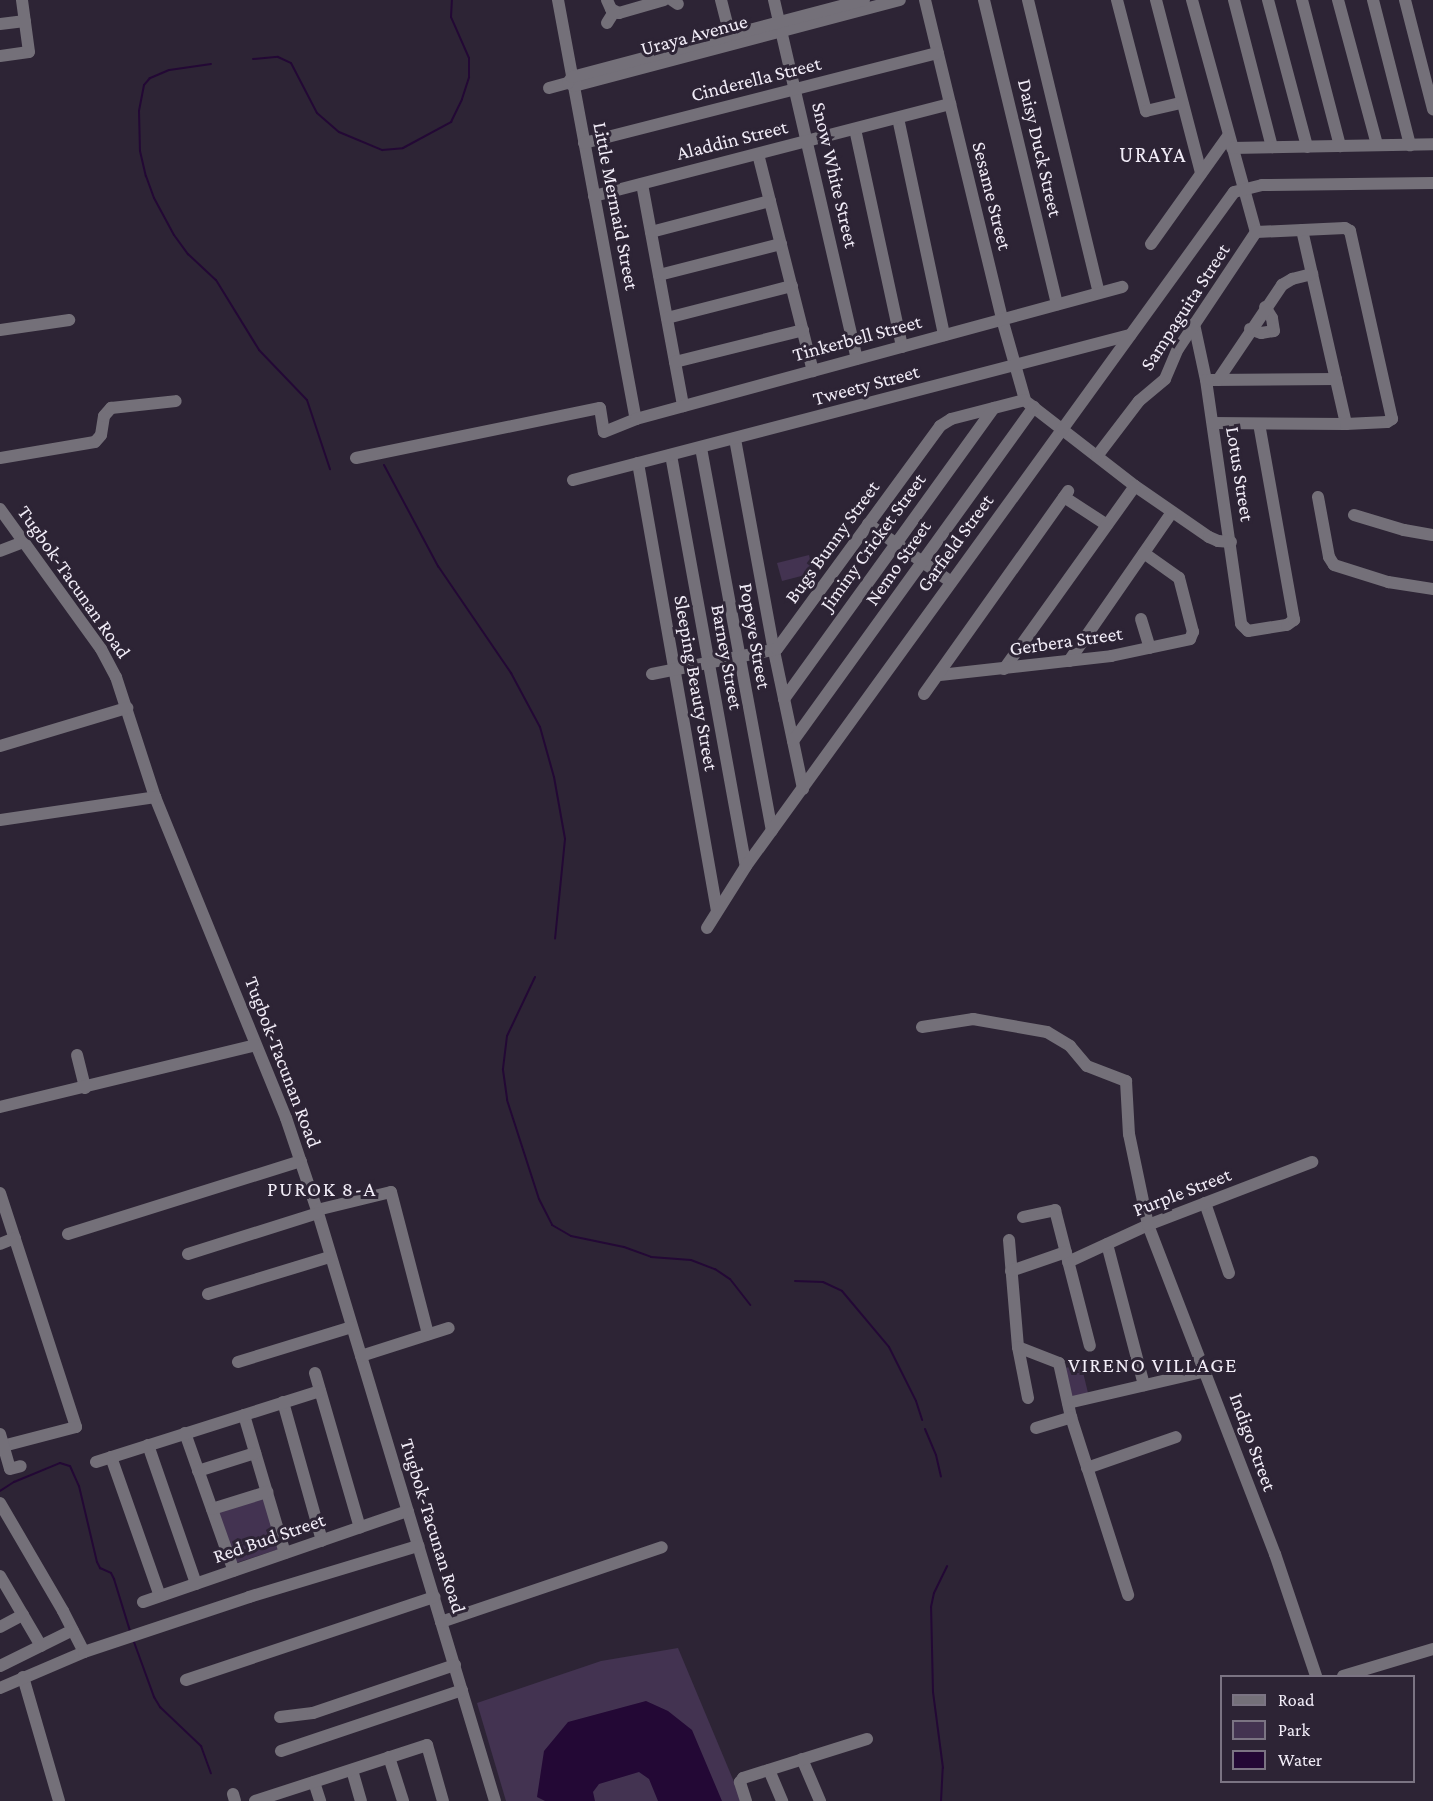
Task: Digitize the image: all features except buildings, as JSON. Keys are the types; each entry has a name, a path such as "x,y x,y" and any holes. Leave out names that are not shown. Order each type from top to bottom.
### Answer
{"street":[{"path":"0,56 29,52 22,0"},
{"name":"Little Mermaid Street","path":"559,0 571,82 636,419"},
{"path":"607,0 614,12"},
{"path":"614,12 623,13 664,0"},
{"path":"722,0 731,40"},
{"name":"Snow White Street","path":"774,0 857,359"},
{"name":"Uraya Avenue","path":"851,8 864,0"},
{"name":"Uraya Avenue","path":"549,88 851,8 900,0"},
{"name":"Sesame Street","path":"925,0 1002,319 1015,366 1029,404"},
{"name":"Daisy Duck Street","path":"984,0 1058,304"},
{"name":"Daisy Duck Street","path":"1028,0 1099,293"},
{"path":"1117,0 1146,111 1182,103"},
{"path":"1156,0 1201,172"},
{"path":"1192,0 1256,232 1349,230 1392,419 1387,422 1346,424 1213,423"},
{"path":"1233,0 1272,147"},
{"path":"1268,0 1307,147"},
{"path":"1302,0 1340,146"},
{"path":"1338,0 1377,146"},
{"path":"1373,0 1410,145"},
{"path":"1405,0 1433,109"},
{"path":"607,23 614,12"},
{"path":"0,24 25,21"},
{"name":"Cinderella Street","path":"584,143 938,53"},
{"name":"Aladdin Street","path":"594,196 950,104"},
{"path":"898,118 944,335"},
{"path":"855,129 902,346"},
{"path":"1230,142 1272,147 1433,144"},
{"path":"1151,244 1201,172 1230,142"},
{"path":"758,154 813,371"},
{"path":"1242,188 1433,183"},
{"path":"642,184 683,406"},
{"name":"Garfield Street","path":"706,928 746,866 1061,429 1232,195 1242,188"},
{"path":"651,232 770,201"},
{"path":"1302,230 1346,424"},
{"name":"Sampaguita Street","path":"1096,456 1139,401 1165,379 1178,349 1256,232"},
{"path":"659,275 781,244"},
{"path":"1212,380 1286,282 1312,274"},
{"path":"667,318 792,286"},
{"name":"Tinkerbell Street","path":"356,458 600,408 604,432 636,419 1122,287"},
{"path":"1250,329 1261,333 1278,334 1265,307"},
{"path":"0,330 69,320"},
{"name":"Lotus Street","path":"1194,324 1212,380 1213,423 1241,624 1245,630 1293,622 1259,424"},
{"path":"675,362 803,330"},
{"name":"Tweety Street","path":"573,480 1130,335"},
{"path":"1212,380 1336,379"},
{"path":"0,458 95,442 101,435 104,416 111,408 176,401"},
{"path":"1029,404 1172,512 1209,537 1218,541 1231,542"},
{"name":"Bugs Bunny Street","path":"774,651 786,640 943,423 994,408 1029,404"},
{"name":"Nemo Street","path":"793,741 922,562 1029,404"},
{"name":"Jiminy Cricket Street","path":"784,699 994,408"},
{"name":"Popeye Street","path":"735,439 802,789"},
{"name":"Popeye Street","path":"701,448 772,830"},
{"name":"Barney Street","path":"671,455 746,866"},
{"name":"Sleeping Beauty Street","path":"638,463 717,910"},
{"path":"1004,669 1135,486"},
{"path":"924,694 940,675 1066,494 1107,525"},
{"path":"1318,497 1329,557 1334,565 1388,582 1433,589"},
{"name":"Tugbok-Tacunan Road","path":"0,509 101,649 116,677 128,708 156,797 301,1161 495,1801"},
{"path":"1069,662 1172,512"},
{"path":"1354,515 1404,530 1433,535"},
{"path":"868,524 951,582"},
{"path":"0,550 24,542"},
{"name":"Gerbera Street","path":"940,675 1069,662 1188,640 1193,635 1179,578 1144,553"},
{"path":"1141,619 1150,648"},
{"path":"652,674 774,651"},
{"path":"0,746 128,708"},
{"path":"0,820 156,797"},
{"name":"Indigo Street","path":"922,1026 973,1020 1047,1032 1070,1046 1087,1066 1126,1081 1130,1134 1148,1225 1278,1563 1315,1675"},
{"path":"0,1107 257,1048"},
{"path":"77,1056 85,1088"},
{"path":"68,1234 301,1161"},
{"name":"Purple Street","path":"1011,1271 1107,1244 1148,1225 1312,1162"},
{"path":"188,1254 317,1211 391,1192 428,1334"},
{"path":"0,1194 75,1427 2,1440 10,1469 21,1466"},
{"path":"1205,1203 1229,1274"},
{"path":"1023,1217 1055,1210 1090,1346"},
{"path":"0,1244 15,1238"},
{"path":"1009,1240 1018,1347 1028,1398"},
{"path":"1107,1244 1144,1385"},
{"path":"208,1294 330,1257"},
{"path":"238,1362 352,1327"},
{"path":"361,1356 449,1328"},
{"path":"1018,1347 1059,1363 1071,1418 1128,1595"},
{"path":"1068,1403 1206,1371"},
{"path":"315,1373 360,1527"},
{"path":"96,1462 320,1391"},
{"path":"283,1402 322,1540"},
{"path":"244,1415 285,1553"},
{"path":"1036,1428 1071,1418"},
{"path":"185,1433 234,1571"},
{"path":"1087,1468 1176,1437"},
{"path":"148,1445 196,1584"},
{"path":"198,1471 255,1453"},
{"path":"111,1457 160,1596"},
{"path":"212,1509 267,1492"},
{"path":"0,1503 84,1652"},
{"name":"Red Bud Street","path":"143,1602 408,1511"},
{"path":"0,1688 84,1652 249,1597 418,1546"},
{"path":"441,1622 662,1546"},
{"path":"2,1584 41,1646"},
{"path":"186,1680 434,1597"},
{"path":"0,1627 23,1615"},
{"path":"0,1666 73,1630"},
{"path":"1349,1675 1433,1649"},
{"path":"280,1718 313,1713 455,1665"},
{"path":"22,1677 57,1801"},
{"path":"281,1751 462,1690"},
{"path":"746,1801 740,1782 743,1778 867,1739"},
{"path":"255,1801 277,1798 314,1782 427,1745 443,1801"},
{"path":"389,1757 403,1801"},
{"path":"802,1759 820,1801"},
{"path":"352,1770 361,1801"},
{"path":"769,1770 782,1801"},
{"path":"314,1782 320,1801"}],"green space":[{"path":"809,555 813,573 782,581 777,563"},
{"path":"1081,1364 1088,1393 1072,1397 1065,1368"},
{"path":"263,1498 279,1549 236,1563 218,1512"},
{"path":"678,1648 742,1801 506,1801 477,1703 601,1661"}],"water":[{"path":"646,1701 668,1711 692,1730 722,1801 658,1801 649,1779 639,1772 599,1784 593,1792 595,1801 545,1801 537,1797 544,1751 568,1722"}],"waterway":[{"path":"253,59 278,57 291,63 317,113 339,132 382,150 403,148 451,122 462,99 469,77 469,58 451,17 452,0"},
{"path":"211,64 169,70 150,78 144,85 139,111 140,151 146,176 154,198 174,235 188,254 216,280 259,350 307,400 330,469"},
{"path":"384,465 438,566 511,673 540,727 554,777 565,839 555,939"},
{"path":"535,977 507,1036 503,1070 507,1100 539,1199 552,1225 571,1236 624,1247 651,1257 691,1260 715,1269 730,1279 750,1305"},
{"path":"795,1281 823,1282 842,1291 889,1347 916,1401 922,1420"},
{"path":"925,1429 936,1455 941,1476"},
{"path":"0,1491 14,1482 60,1463 70,1466 79,1486 97,1562 100,1568 111,1573 114,1579 130,1631"},
{"path":"941,1801 943,1768 933,1692 931,1607 934,1593 947,1566"},
{"path":"134,1642 154,1697 160,1707 201,1746 211,1773"}],"district":[{"name":"URAYA","path":"1153,155"},
{"name":"PUROK 8-A","path":"322,1189"},
{"name":"VIRENO VILLAGE","path":"1153,1365"}]}
